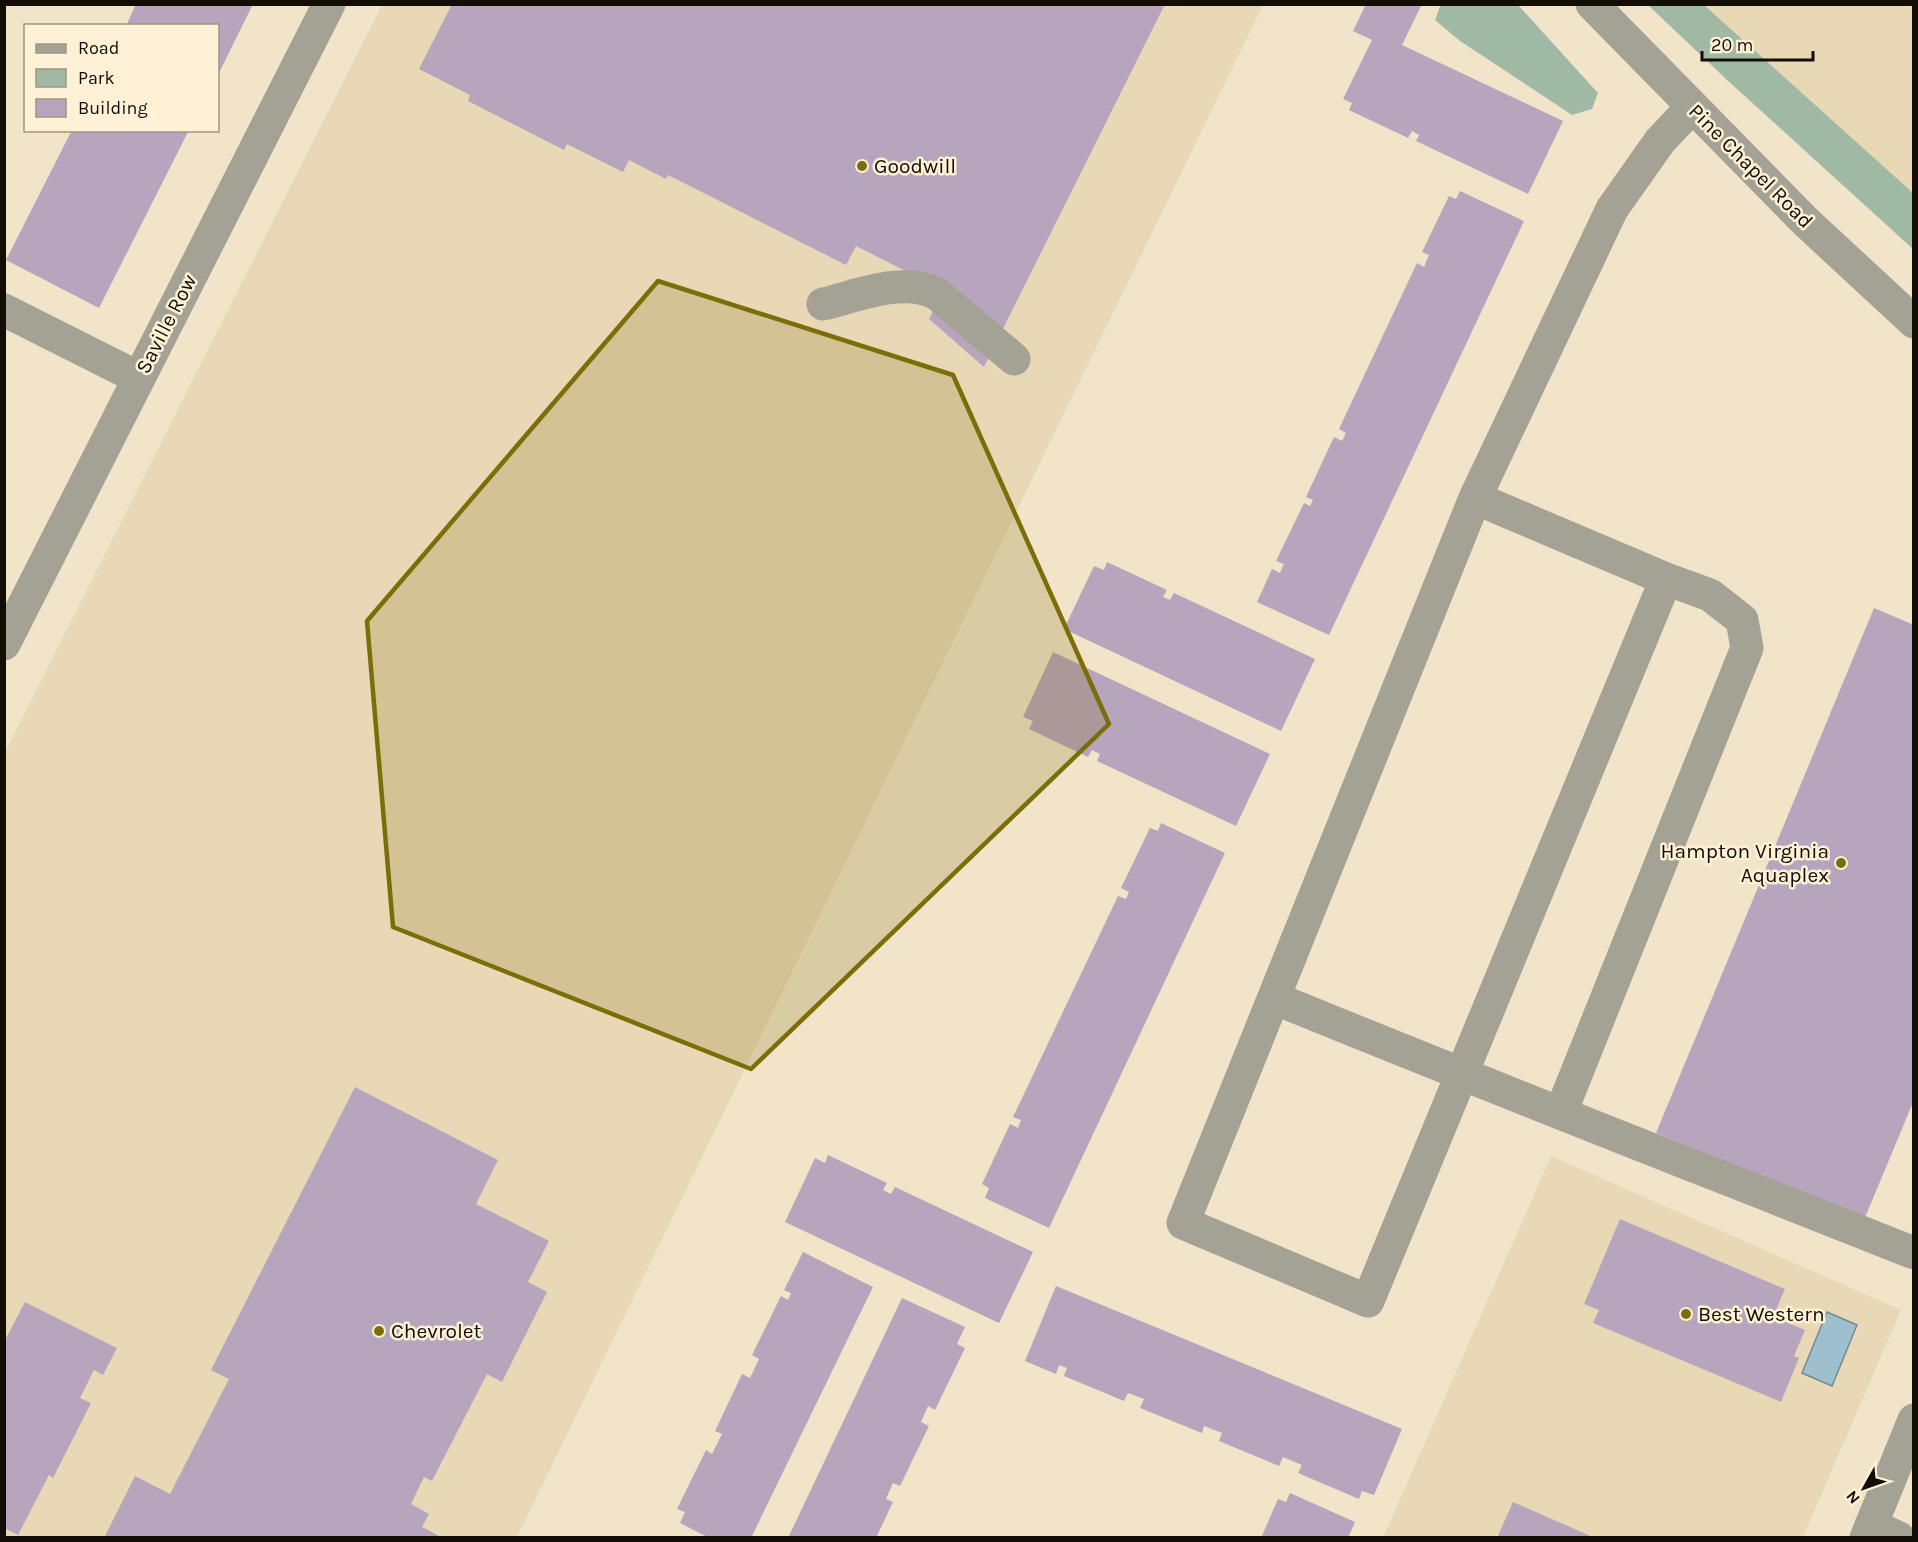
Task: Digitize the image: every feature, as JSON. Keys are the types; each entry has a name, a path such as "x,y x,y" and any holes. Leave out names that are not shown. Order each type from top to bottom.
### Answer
{"street":[{"name":"Saville Row","path":"4,644 330,4"},
{"name":"Pine Chapel Road","path":"1592,4 1805,221 1914,322"},
{"path":"1666,579 1368,1301 1183,1223 1475,498 1611,209 1660,141 1692,107"},
{"path":"823,304 901,286 927,288 1014,359"},
{"path":"4,310 139,378"},
{"path":"1475,498 1666,579 1710,595 1742,620 1747,648 1561,1112"},
{"path":"1274,998 1461,1075 1561,1112 1914,1253"},
{"path":"1878,1533 1914,1420"}],"highlighted area":[{"path":"658,281 953,375 1109,724 751,1069 393,927 367,621"}],"shaded area":[{"path":"382,5 1263,5 517,1537 5,1537 4,754"},
{"path":"1694,5 1913,5 1913,213"},
{"path":"1551,1156 1901,1310 1803,1537 1383,1538"}],"green space":[{"path":"1441,4 1518,5 1598,93 1592,109 1572,115 1460,41 1435,20"},
{"path":"1648,5 1704,5 1913,193 1913,249 1726,79"}],"water":[{"path":"1827,1312 1857,1325 1832,1386 1802,1373"}],"building":[{"path":"136,4 253,4 219,73 219,24 127,24"},
{"name":"Goodwill","path":"452,4 1165,4 984,367 929,319 943,290 856,246 846,265 668,175 666,179 629,160 623,172 567,144 564,150 468,101 470,95 419,69"},
{"path":"1366,4 1422,4 1402,45 1563,121 1528,194 1416,141 1419,135 1412,131 1408,138 1349,110 1352,103 1343,99 1372,40 1353,31"},
{"path":"71,132 188,132 99,308 6,260"},
{"path":"1460,191 1524,221 1329,635 1257,602 1272,569 1280,573 1284,564 1276,561 1304,503 1310,506 1313,500 1306,497 1334,437 1342,441 1346,433 1339,429 1417,263 1424,267 1429,255 1422,252 1449,196 1456,199"},
{"path":"1107,562 1167,590 1163,597 1170,600 1174,593 1315,659 1281,731 1064,629 1094,566 1104,570"},
{"name":"Hampton Virginia Aquaplex","path":"1874,608 1914,625 1914,1100 1864,1220 1656,1133"},
{"path":"1053,652 1270,754 1236,826 1097,761 1100,754 1092,750 1088,757 1029,729 1033,721 1023,717"},
{"path":"1161,823 1225,853 1049,1228 985,1198 989,1188 982,1184 1010,1124 1018,1128 1021,1120 1013,1117 1118,896 1126,899 1129,892 1121,888 1150,828 1158,831"},
{"name":"Chevrolet","path":"355,1087 498,1160 476,1204 549,1241 528,1282 547,1292 502,1382 487,1374 432,1481 424,1477 411,1504 429,1514 422,1527 443,1538 104,1538 135,1476 170,1494 229,1379 211,1370"},
{"path":"828,1155 887,1183 883,1190 891,1194 895,1187 1033,1252 999,1323 785,1222 815,1158 825,1163"},
{"name":"Best Western","path":"1620,1219 1785,1289 1773,1317 1805,1330 1794,1356 1799,1358 1781,1402 1593,1323 1599,1310 1584,1304"},
{"path":"803,1252 873,1287 751,1538 709,1538 680,1523 685,1512 677,1509 706,1450 712,1454 722,1434 715,1431 742,1374 750,1378 759,1359 752,1355 781,1296 788,1300 791,1293 784,1290"},
{"path":"1056,1286 1402,1429 1374,1495 1362,1491 1359,1499 1298,1473 1302,1465 1283,1457 1279,1466 1219,1441 1222,1433 1204,1426 1202,1433 1140,1408 1144,1399 1128,1393 1124,1401 1064,1376 1067,1368 1059,1365 1056,1374 1025,1361"},
{"path":"902,1298 965,1327 957,1344 965,1348 935,1410 928,1406 921,1422 929,1426 900,1486 893,1483 886,1499 893,1502 876,1538 788,1538"},
{"path":"25,1302 117,1348 103,1375 94,1370 80,1398 91,1403 53,1478 49,1475 18,1535 4,1528 4,1342"},
{"path":"1290,1493 1355,1522 1348,1538 1261,1538 1278,1499 1286,1502"},
{"path":"1513,1502 1595,1538 1497,1538"}],"place":[{"name":"Goodwill","path":"862,166"},
{"name":"Hampton Virginia Aquaplex","path":"1841,863"},
{"name":"Best Western","path":"1686,1314"},
{"name":"Chevrolet","path":"379,1331"}]}
